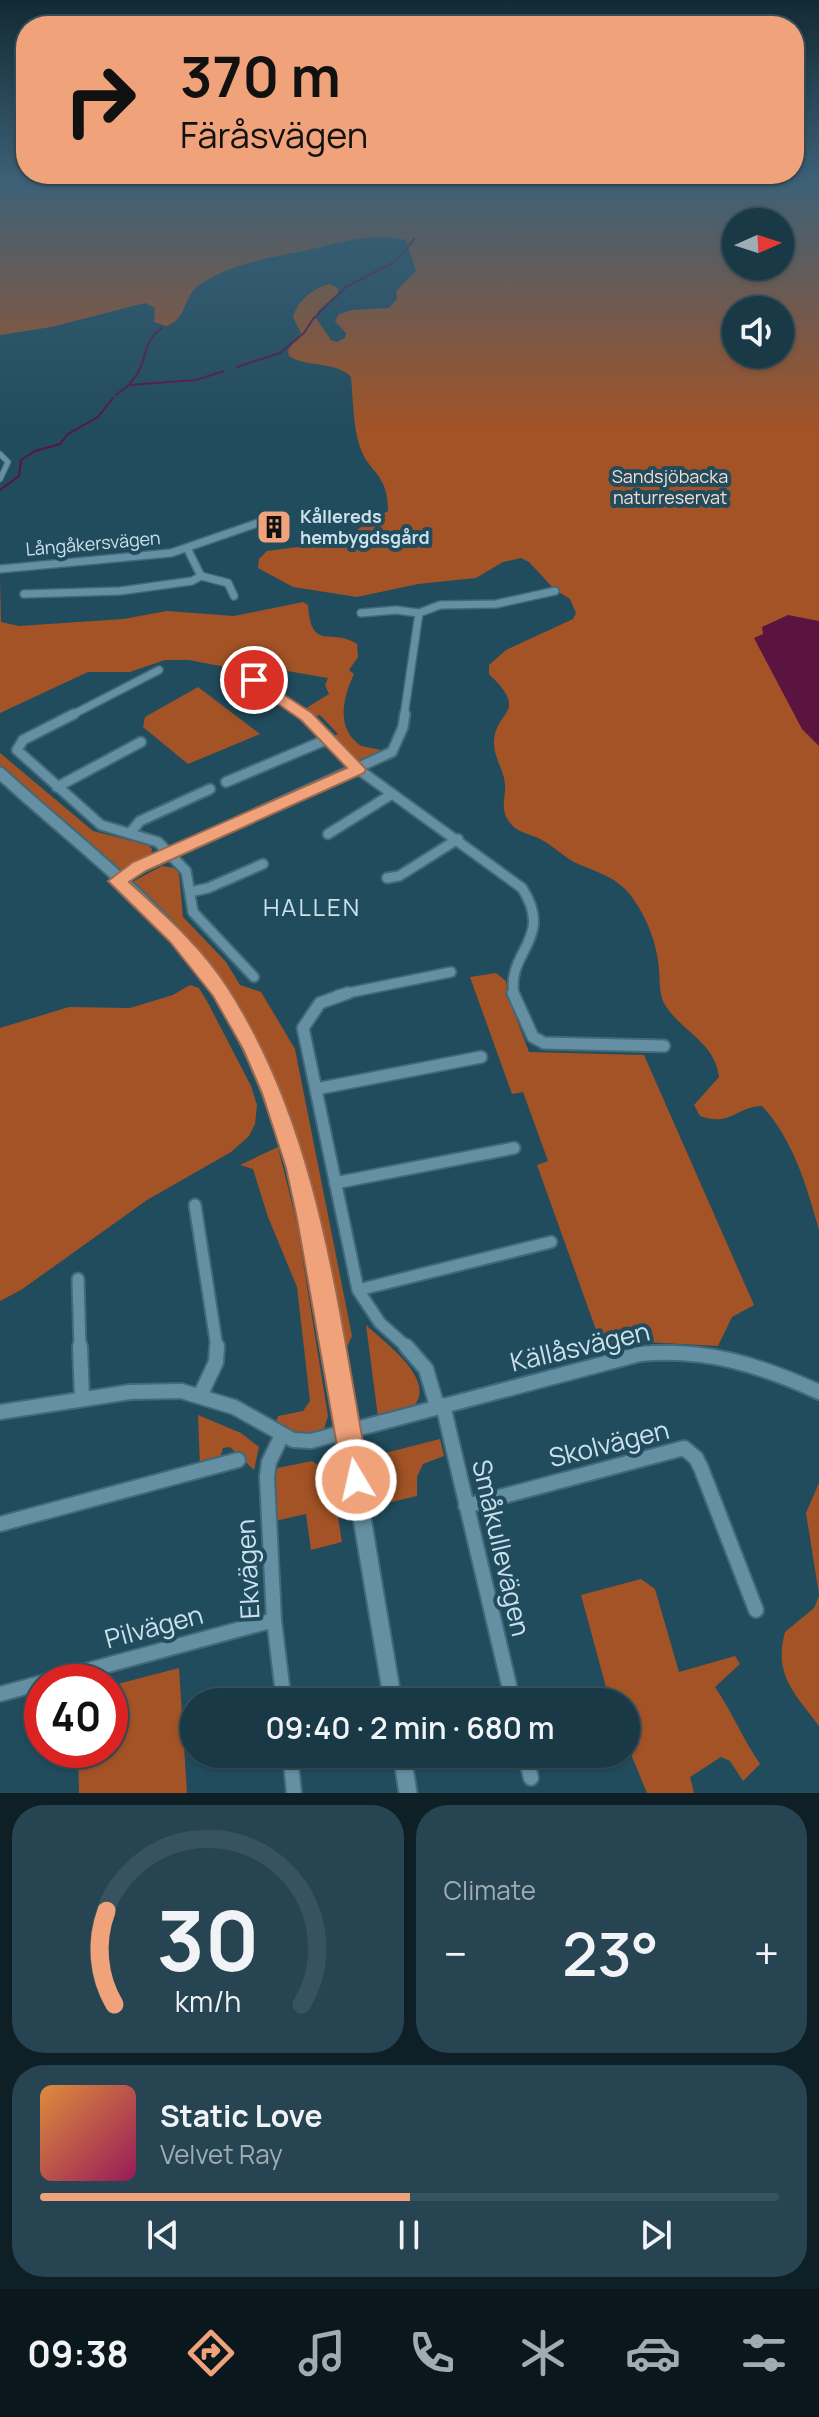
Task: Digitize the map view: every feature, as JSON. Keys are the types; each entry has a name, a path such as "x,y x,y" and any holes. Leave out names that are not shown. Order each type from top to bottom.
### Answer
{"street":[{"path":"0,454 8,462 0,479"},
{"name":"Långåkersvägen","path":"0,569 123,560 188,550 278,516"},
{"name":"Långåkersvägen","path":"188,550 201,576"},
{"path":"24,594 120,591 192,581 201,576 228,583 234,596"},
{"path":"361,613 396,610 419,613 440,605 496,604 555,591"},
{"path":"117,881 170,853 392,752 400,738 408,701 414,632 419,613"},
{"path":"159,670 18,744 19,753 101,825 152,838 170,853 186,871 193,912 254,977"},
{"path":"254,680 307,716 358,769 512,878 531,902 535,919 532,935 512,981 518,1004 533,1037 544,1043 557,1044 664,1046"},
{"path":"226,782 328,739"},
{"path":"57,787 141,742"},
{"path":"0,773 117,881 198,962 220,991 263,1069 297,1168 349,1430 391,1688"},
{"path":"130,833 140,821 210,789"},
{"path":"328,834 392,794"},
{"path":"387,878 399,876 458,839"},
{"path":"190,892 208,888 263,864"},
{"path":"451,972 334,996 320,1003 303,1028 358,1290 551,1242"},
{"path":"316,1089 481,1057"},
{"path":"335,1183 514,1148"},
{"path":"195,1205 217,1339 216,1362 200,1396"},
{"path":"78,1279 82,1398"},
{"name":"Småkullevägen","path":"358,1290 380,1323 416,1355 426,1369 440,1406 510,1688"},
{"name":"Källåsvägen","path":"282,1435 311,1441 663,1351 687,1350 743,1359 819,1392"},
{"path":"0,1412 82,1398 160,1390 200,1396 234,1407 282,1435"},
{"name":"Ekvägen","path":"282,1435 269,1462 267,1477 274,1620 282,1688"},
{"name":"Skolvägen","path":"466,1506 684,1448 696,1458 701,1468 756,1610"},
{"path":"0,1524 238,1460"},
{"name":"Pilvägen","path":"0,1694 274,1620"},
{"path":"291,1768 294,1793"},
{"path":"404,1768 408,1793"},
{"path":"528,1768 531,1778"}],"green space":[{"path":"0,265 244,265 199,285 190,295 178,319 166,326 154,322 155,308 145,303 51,327 0,335"},
{"name":"Sandsjöbacka naturreservat","path":"414,265 722,265 722,280 794,280 794,265 819,265 819,1230 790,1148 762,1106 726,1118 700,1116 694,1105 719,1077 716,1065 705,1046 665,1005 653,938 645,918 627,891 615,881 574,862 543,840 518,830 506,816 504,779 494,743 509,705 508,697 489,674 489,665 506,650 573,619 576,613 570,599 554,589 529,562 521,558 503,562 476,578 418,584 357,597 293,587 258,568 259,559 267,551 352,540 358,529 388,511 385,488 364,456 358,439 351,377 330,366 296,360 289,356 288,350 301,333 293,317 295,311 311,292 329,284 338,288 338,293 318,311 316,318 331,340 337,342 345,338 346,333 335,321 339,314 352,310 389,308 397,299 396,291 416,271"},
{"path":"0,576 1,622 19,626 123,619 167,611 234,616 303,602 308,605 313,629 318,634 348,639 357,644 358,657 349,670 354,674 347,693 344,722 347,731 361,746 386,751 357,765 330,738 338,734 320,715 311,718 300,712 329,694 325,685 328,678 287,671 252,672 189,660 165,660 130,672 88,672 0,713"},
{"path":"198,687 260,734 188,764 143,727 145,717"},
{"path":"0,753 93,831 148,845 152,849 150,859 118,873 0,769"},
{"path":"162,866 174,868 179,873 183,917 226,962 240,985 261,992 295,1049 352,1336 348,1345 341,1345 336,1336 320,1244 299,1152 267,1064 221,984 132,882"},
{"path":"496,973 506,981 509,999 529,1052 644,1055 754,1305 732,1317 718,1346 645,1342 604,1352 537,1165 548,1161 523,1092 512,1094 470,977"},
{"path":"190,985 199,988 251,1086 257,1105 255,1124 249,1136 231,1152 147,1200 21,1290 0,1301 0,1028 69,1007 130,1008 173,995"},
{"path":"278,1147 297,1224 328,1416 323,1432 297,1438 275,1427 278,1416 303,1411 310,1401 297,1287 268,1217 253,1169 240,1165"},
{"path":"366,1325 396,1352 414,1374 419,1385 419,1396 413,1407 378,1417"},
{"path":"198,1415 241,1433 259,1447 254,1470 230,1447 223,1448 218,1464 200,1467"},
{"path":"440,1439 444,1456 423,1464 417,1477 417,1496 374,1506 367,1476 385,1453"},
{"path":"312,1461 327,1476 331,1486 342,1542 311,1550 306,1514 275,1521 274,1475 278,1468"},
{"path":"819,1483 819,1594 806,1513"},
{"path":"641,1579 655,1589 679,1672 735,1656 740,1664 715,1687 760,1764 743,1781 730,1761 721,1757 690,1777 694,1793 647,1793 637,1768 640,1768 640,1688 606,1688 581,1595"},
{"path":"819,1596 819,1726 788,1683 782,1647 785,1632 814,1608"},
{"path":"179,1668 180,1768 185,1768 187,1793 79,1793 78,1768 128,1768 128,1681"}],"shaded area":[{"path":"788,615 819,621 819,746 802,729 754,638 763,634 762,627"}],"waterway":[{"path":"237,367 280,353 304,333 313,319 346,287 389,265"},
{"path":"130,383 140,369 150,340 162,328"},
{"path":"116,395 129,385 196,380 224,371"},
{"path":"0,490 19,476 21,460 35,451 60,444 68,434 98,417 113,398"}],"place":[{"name":"Kållereds hembygdsgård","path":"274,527"}],"district":[{"name":"HALLEN","path":"312,908"}],"route":[{"path":"254,680 307,716 358,769 139,867 117,881 176,937 220,991 251,1045 273,1093 297,1168 308,1219 345,1404 356,1480"}]}
